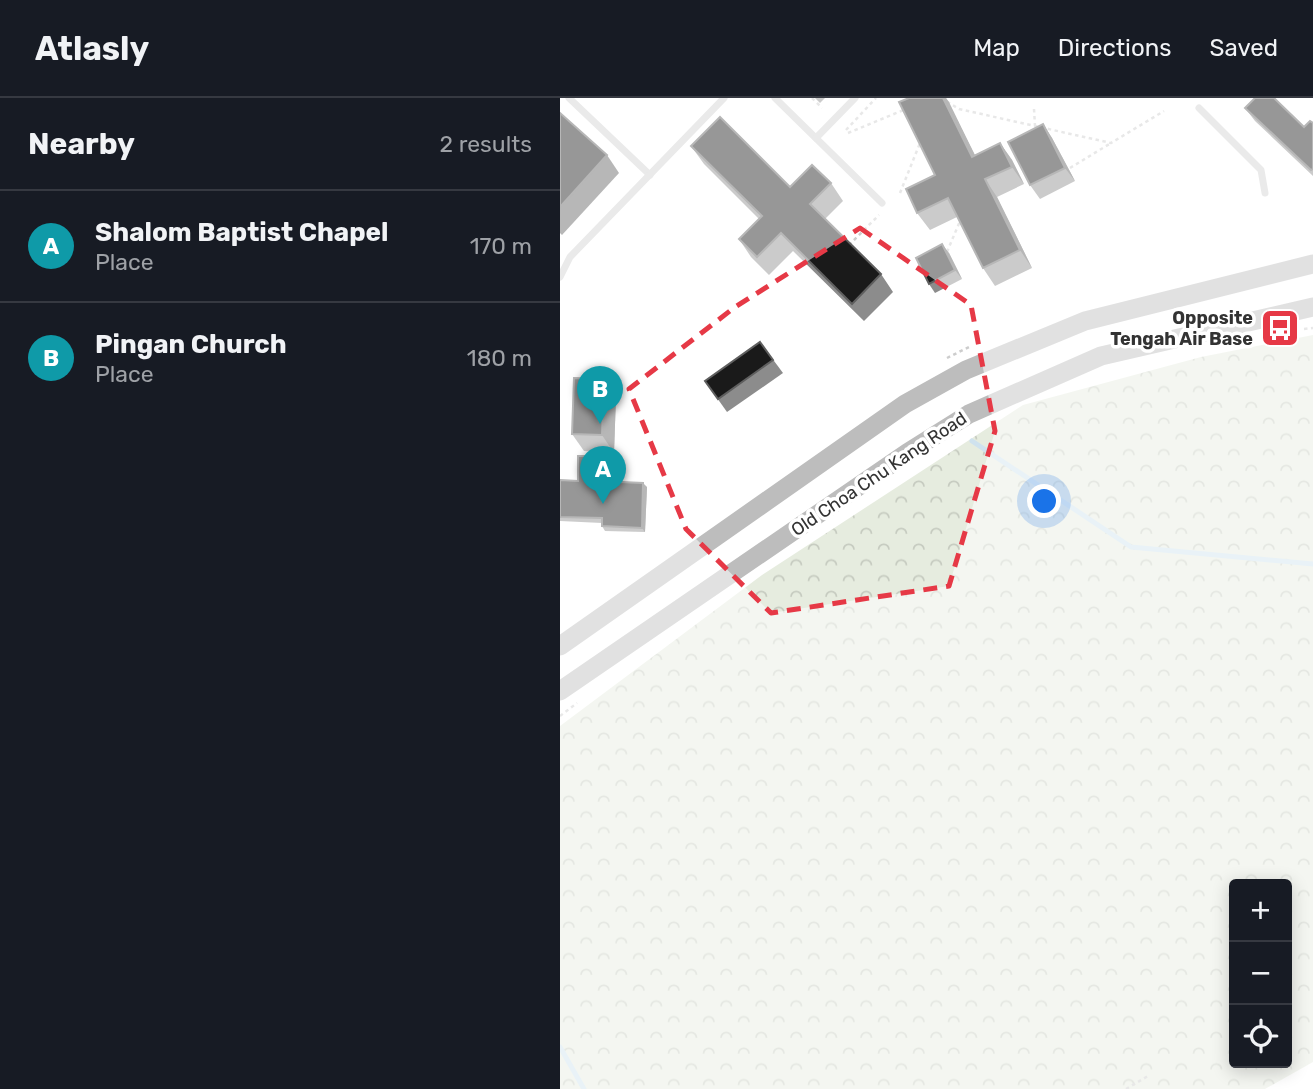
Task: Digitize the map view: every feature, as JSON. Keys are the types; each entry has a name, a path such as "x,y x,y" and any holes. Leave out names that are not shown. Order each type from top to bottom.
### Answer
{"main road":[{"path":"560,646 905,404 966,370 1085,321 1313,264"},
{"name":"Old Choa Chu Kang Road","path":"560,691 907,453 970,414 1101,356 1313,307"}],"lane":[{"path":"569,98 650,175"},
{"path":"560,277 570,257 724,98"},
{"path":"775,98 883,207"},
{"path":"816,138 855,98"},
{"path":"1199,108 1261,170 1265,193"}],"path":[{"path":"812,98 822,108"},
{"path":"876,98 847,131 908,108"},
{"path":"941,98 959,109 1111,142"},
{"path":"1034,109 1036,135"},
{"path":"1070,168 1164,110"},
{"path":"900,193 920,143"},
{"path":"849,245 883,207"},
{"path":"947,252 960,221"},
{"path":"1300,330 1313,328"},
{"path":"560,716 580,701"},
{"path":"1126,1089 1148,1076"}],"highlighted area":[{"path":"860,228 971,305 995,431 949,586 771,613 686,529 629,389 735,307"}],"green space":[{"path":"1313,335 1313,1062 1265,1089 560,1089 560,726 762,575 1023,405 1201,357"}],"building":[{"path":"909,98 943,98 972,157 1000,143 1012,167 985,179 1020,250 983,268 948,198 917,213 906,189 935,175 899,102"},
{"path":"1255,98 1274,98 1304,127 1310,121 1313,123 1313,169 1245,108"},
{"path":"560,113 607,155 560,207"},
{"path":"720,117 790,187 812,165 831,183 810,204 881,274 852,304 781,233 757,257 739,239 762,216 691,146"},
{"path":"1043,124 1065,168 1030,185 1008,142"},
{"path":"942,244 955,270 929,284 916,258"},
{"path":"760,342 773,360 718,399 705,381"},
{"path":"574,378 604,379 602,435 572,434"},
{"path":"578,456 598,456 598,481 643,483 642,528 602,526 602,518 560,517 560,480 578,481"}],"waterway":[{"path":"972,441 1131,547 1313,564"},
{"path":"560,1047 584,1089"}],"place":[{"name":"Opposite Tengah Air Base","path":"1280,328"},
{"name":"Pingan Church","path":"600,424"},
{"name":"Shalom Baptist Chapel","path":"603,504"}]}
